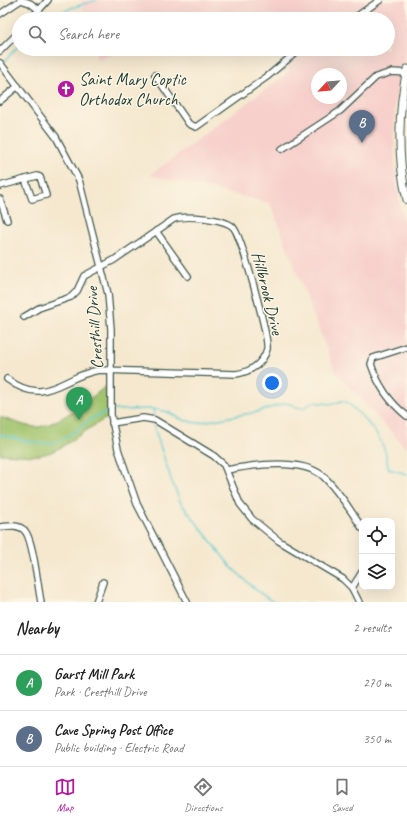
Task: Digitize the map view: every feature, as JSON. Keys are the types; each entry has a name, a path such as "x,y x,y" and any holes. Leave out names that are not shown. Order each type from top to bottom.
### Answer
{"main road":[{"path":"407,72 402,105 400,141 407,200"}],"street":[{"path":"0,14 21,0 30,3 39,10 48,0"},
{"path":"363,12 380,0"},
{"path":"0,51 12,39"},
{"path":"155,75 189,124 196,127 268,76 292,56"},
{"name":"Cresthill Drive","path":"0,64 56,137 73,166 83,193 109,307 111,414 118,449 137,504 188,602"},
{"path":"282,150 340,111 376,77 392,72 407,72"},
{"path":"0,101 18,86"},
{"path":"0,186 25,179 39,176 46,195 32,199 25,179"},
{"path":"0,199 7,220"},
{"name":"Hillbrook Drive","path":"7,379 27,390 42,391 57,387 81,373 111,369 236,374 247,371 259,364 266,350 265,328 239,236 233,227 214,220 185,217 174,219 114,260 84,276 77,291 71,297 39,308 24,317"},
{"path":"156,231 188,276"},
{"path":"407,347 373,358 371,364 382,390 390,401 407,416"},
{"path":"112,423 143,418 155,420 214,456 227,470 240,504 252,519 279,541 335,574 352,588 359,602"},
{"path":"227,470 293,465 310,469 323,477 332,487 359,524"},
{"path":"0,527 17,527 27,533 32,547 41,602"},
{"path":"352,588 359,577"},
{"path":"96,602 103,582"}],"shaded area":[{"path":"81,0 407,0 407,46 395,101 394,140 395,172 403,221 407,230 407,449 335,371 270,203 150,175 290,71 280,56 395,56 395,12 247,12 245,10 239,12 84,12"},
{"path":"96,56 108,56 97,60"}],"green space":[{"path":"106,386 108,418 49,453 31,456 0,454 0,417 27,426 44,426 73,411"}],"waterway":[{"path":"63,12 97,0"},
{"path":"4,62 12,53"},
{"path":"114,410 153,409 168,412 183,420 197,423 257,412 286,403 302,408 312,402 332,404 342,401 347,402 363,417 381,441 389,469 407,474"},
{"path":"153,409 154,417"},
{"path":"0,435 32,442 45,444 51,443 59,441 94,418 110,411"},
{"path":"153,424 172,482 181,503 231,567 256,590 273,602"}],"place":[{"name":"Saint Mary Coptic Orthodox Church","path":"66,89"},
{"name":"Cave Spring Post Office","path":"362,143"},
{"name":"Garst Mill Park","path":"79,420"}]}
